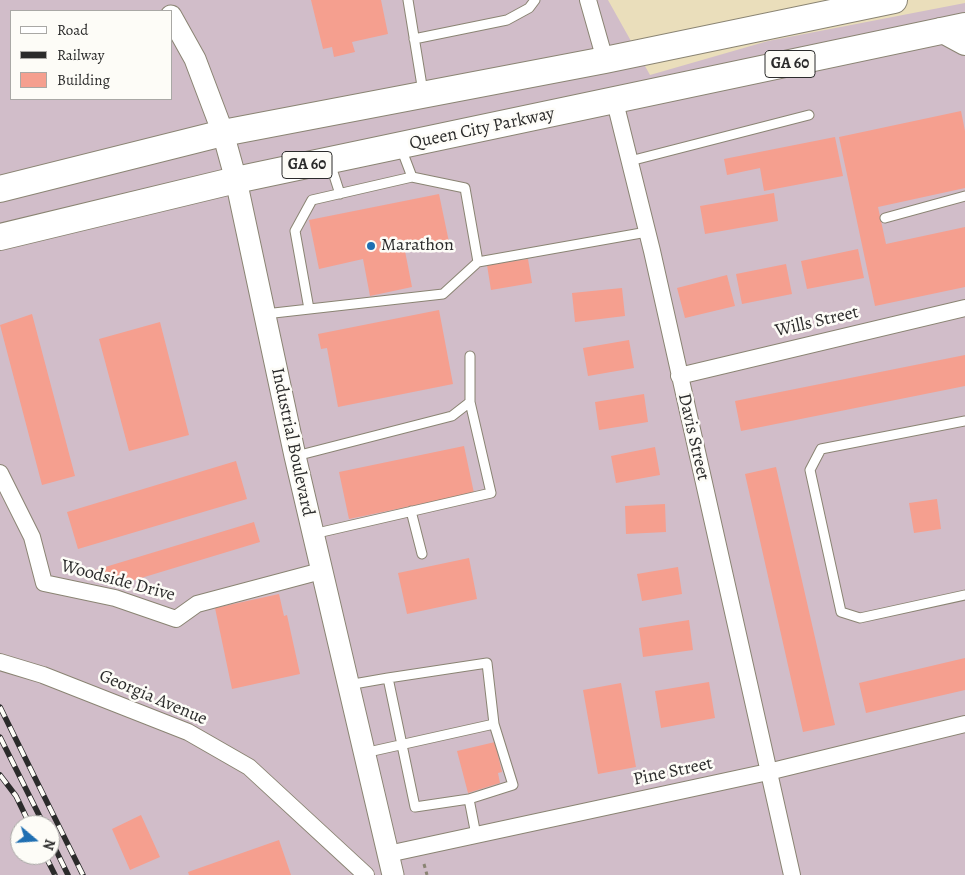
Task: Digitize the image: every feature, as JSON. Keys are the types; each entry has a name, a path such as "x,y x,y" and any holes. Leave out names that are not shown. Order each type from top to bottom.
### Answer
{"main road":[{"name":"GA 60","path":"0,189 223,133 605,60 894,0"},
{"path":"953,28 965,43"},
{"name":"Queen City Parkway","path":"0,237 236,180 615,102 953,28"},
{"name":"Davis Street","path":"605,60 615,102"}],"street":[{"name":"Davis Street","path":"588,0 605,60"},
{"name":"Industrial Boulevard","path":"172,18 195,60 223,133 236,180 295,456 393,875"},
{"name":"Davis Street","path":"615,102 647,232 792,875"},
{"name":"Wills Street","path":"679,376 965,308"},
{"name":"Woodside Drive","path":"0,473 32,537 44,583 115,598 176,619 197,604 321,571"},
{"name":"Georgia Avenue","path":"0,662 44,675 188,732 234,758 249,767 366,875"},
{"name":"Pine Street","path":"388,854 768,772 965,724"}],"lane":[{"path":"408,0 424,95"},
{"path":"414,39 507,20 529,8 535,0"},
{"path":"630,161 809,115"},
{"path":"400,146 412,177"},
{"path":"330,160 340,194"},
{"path":"309,308 295,231 312,200 412,177 465,188 478,262"},
{"path":"885,218 965,196"},
{"path":"265,314 443,294 478,262 647,232"},
{"path":"313,534 491,493 470,402 470,356"},
{"path":"295,456 452,416 470,402"},
{"path":"965,420 821,449 810,470 842,612 860,618 965,595"},
{"path":"411,511 422,554"},
{"path":"348,685 388,678 487,663 494,724 513,785 469,799 415,807 388,678"},
{"path":"364,753 494,724"},
{"path":"469,799 476,835"}],"path":[{"path":"423,862 428,875"}],"shaded area":[{"path":"0,0 608,0 650,75 768,41 965,3 965,875 0,875"}],"building":[{"path":"311,0 381,0 388,34 352,42 355,52 334,57 332,47 323,49"},
{"path":"961,111 965,131 965,188 878,207 886,244 965,227 965,287 875,306 839,137"},
{"path":"835,137 843,176 764,191 760,168 727,175 724,159"},
{"path":"774,193 778,221 705,234 700,206"},
{"name":"Marathon","path":"439,194 449,242 405,251 412,287 370,296 363,259 319,269 309,220"},
{"path":"858,249 864,278 807,289 801,261"},
{"path":"528,259 532,283 491,290 487,265"},
{"path":"786,264 792,294 742,304 736,274"},
{"path":"727,275 735,306 685,318 677,288"},
{"path":"622,288 625,316 575,322 572,293"},
{"path":"439,310 453,384 338,407 327,348 321,349 318,334"},
{"path":"32,314 75,476 42,485 0,325"},
{"path":"160,322 189,435 129,451 99,339"},
{"path":"629,340 634,368 588,376 583,348"},
{"path":"965,355 965,386 741,431 735,401"},
{"path":"644,394 648,422 599,430 595,402"},
{"path":"464,446 474,493 349,519 339,472"},
{"path":"655,447 660,475 616,483 611,456"},
{"path":"236,461 247,499 78,549 67,512"},
{"path":"776,467 835,725 803,732 745,474"},
{"path":"937,499 941,529 914,533 909,503"},
{"path":"665,504 666,532 626,534 625,506"},
{"path":"254,522 260,542 118,585 115,575 95,581 92,571"},
{"path":"469,558 477,599 407,614 398,573"},
{"path":"678,567 682,594 642,601 637,574"},
{"path":"279,594 284,616 287,615 300,674 232,689 215,608"},
{"path":"689,620 693,650 643,657 639,628"},
{"path":"965,658 965,690 866,713 859,683"},
{"path":"709,682 715,718 661,728 655,691"},
{"path":"621,683 636,767 598,774 583,690"},
{"path":"495,742 502,772 498,773 500,783 468,793 457,751"},
{"path":"141,815 160,857 130,870 112,829"},
{"path":"279,840 291,875 189,875 188,872"}],"railway":[{"path":"0,707 83,875"},
{"path":"0,737 39,815"},
{"path":"0,775 16,796 25,815"},
{"path":"60,859 68,875"},
{"path":"50,865 55,875"}],"place":[{"name":"Marathon","path":"371,246"}]}
